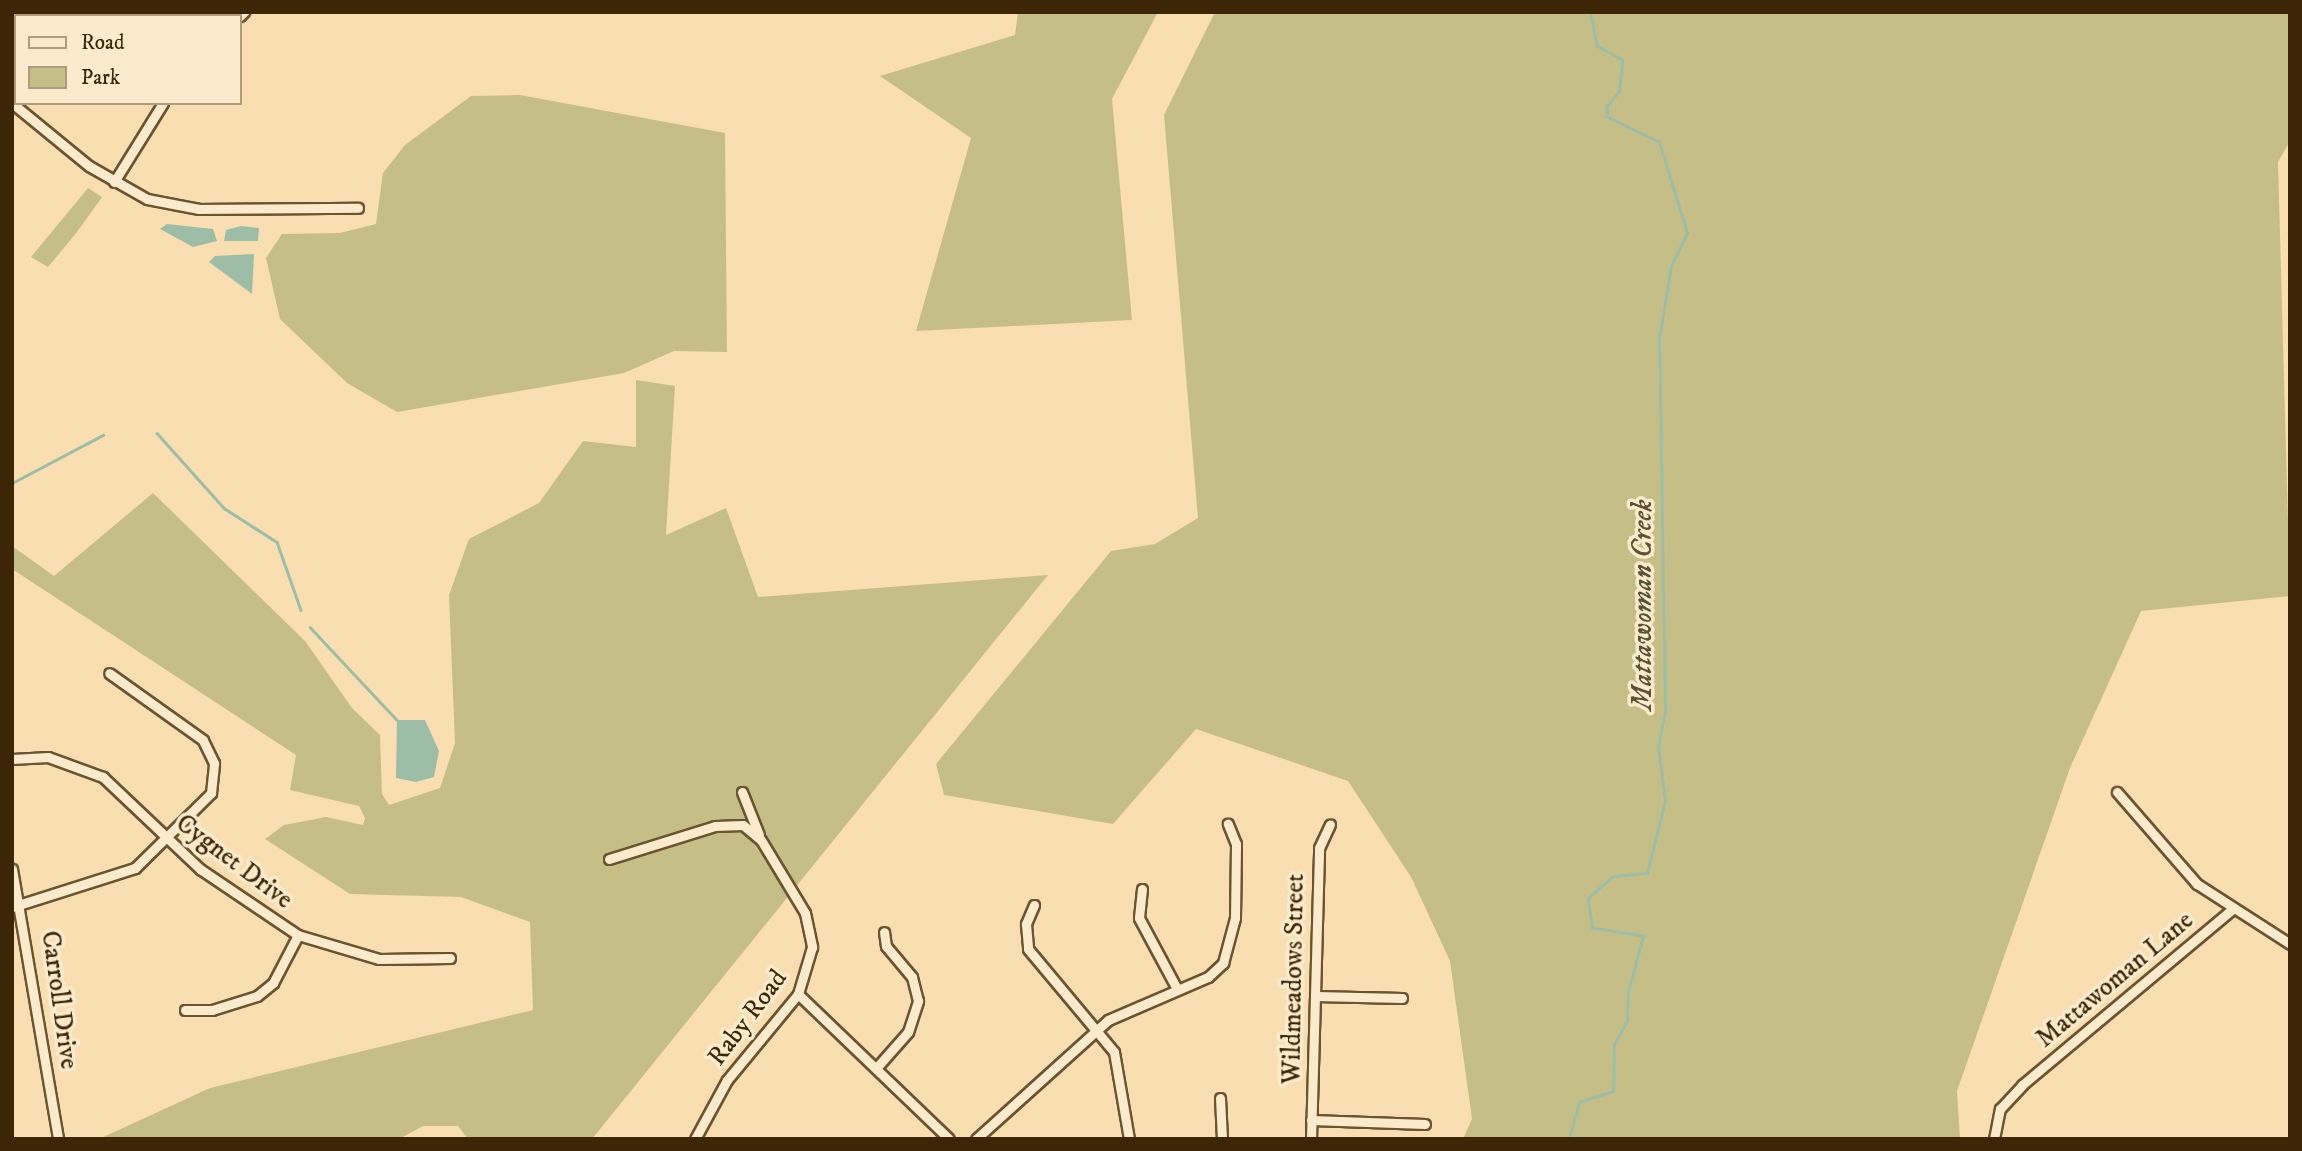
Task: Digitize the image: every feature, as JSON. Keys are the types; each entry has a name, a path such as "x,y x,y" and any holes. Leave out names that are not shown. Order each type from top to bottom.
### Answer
{"street":[{"path":"15,105 114,183 146,199 199,209 358,208"},
{"path":"114,183 162,105"},
{"path":"12,907 127,873 167,841 211,793 210,750 109,673"},
{"name":"Cygnet Drive","path":"12,759 48,757 88,768 167,841 298,935 379,959 450,958"},
{"name":"Raby Road","path":"695,1139 727,1080 797,994 810,961 811,933 761,840 742,792"},
{"path":"2117,792 2197,884 2231,909"},
{"path":"976,1139 1096,1032 1177,989 1208,977 1231,944 1236,844 1228,824"},
{"name":"Wildmeadows Street","path":"1311,1139 1319,848 1330,824"},
{"path":"609,859 715,826 743,825 761,840"},
{"name":"Carroll Drive","path":"12,869 23,902 58,1139"},
{"path":"1142,889 1139,918 1177,989"},
{"path":"1034,905 1026,925 1028,949 1096,1032 1121,1069 1129,1139"},
{"name":"Mattawoman Lane","path":"1994,1139 2000,1109 2022,1085 2231,909 2290,944"},
{"path":"878,1066 908,1032 918,1001 912,977 886,946 884,932"},
{"path":"185,1010 212,1010 257,996 273,983 298,935"},
{"path":"797,994 878,1066 949,1139"},
{"path":"1315,996 1402,998"},
{"path":"1220,1098 1222,1139"},
{"path":"1311,1120 1425,1124"}],"green space":[{"path":"1018,12 1158,12 1112,99 1132,320 916,331 971,138 880,76 1015,35"},
{"path":"1215,12 2290,12 2290,141 2278,162 2290,596 2141,611 2070,768 1957,1091 1960,1139 1463,1139 1472,1119 1450,961 1411,877 1348,781 1196,729 1113,824 944,795 936,764 1111,551 1155,544 1198,518 1164,115"},
{"path":"520,95 725,133 727,352 674,351 624,373 397,412 347,383 280,319 266,258 282,234 340,233 376,224 383,173 405,145 471,96"},
{"path":"88,188 102,197 77,232 48,267 31,257"},
{"path":"636,380 675,386 666,535 726,508 758,597 1048,575 592,1139 468,1139 458,1126 423,1126 399,1139 99,1139 210,1088 533,1010 530,922 461,897 350,894 265,839 284,825 326,817 363,825 365,818 359,806 290,790 296,755 12,569 12,546 54,576 153,493 305,641 352,708 380,735 382,794 389,805 440,788 455,743 449,595 469,539 539,503 583,441 636,447"}],"shaded area":[{"path":"167,224 213,229 217,241 193,247 160,229"},
{"path":"241,226 259,228 258,241 224,241 226,230"},
{"path":"254,254 252,294 209,262 215,256"},
{"path":"397,720 425,720 439,751 434,777 416,782 396,778"}],"waterway":[{"name":"Mattawoman Creek","path":"1569,1139 1579,1102 1613,1091 1614,1045 1627,1021 1628,992 1643,936 1592,928 1588,898 1613,876 1647,873 1665,801 1658,747 1665,711 1659,339 1671,266 1687,233 1659,142 1607,117 1607,106 1619,91 1622,60 1597,46 1590,12"},
{"path":"157,433 224,508 277,542 301,610"},
{"path":"12,483 103,435"},
{"path":"310,627 397,720"}]}
